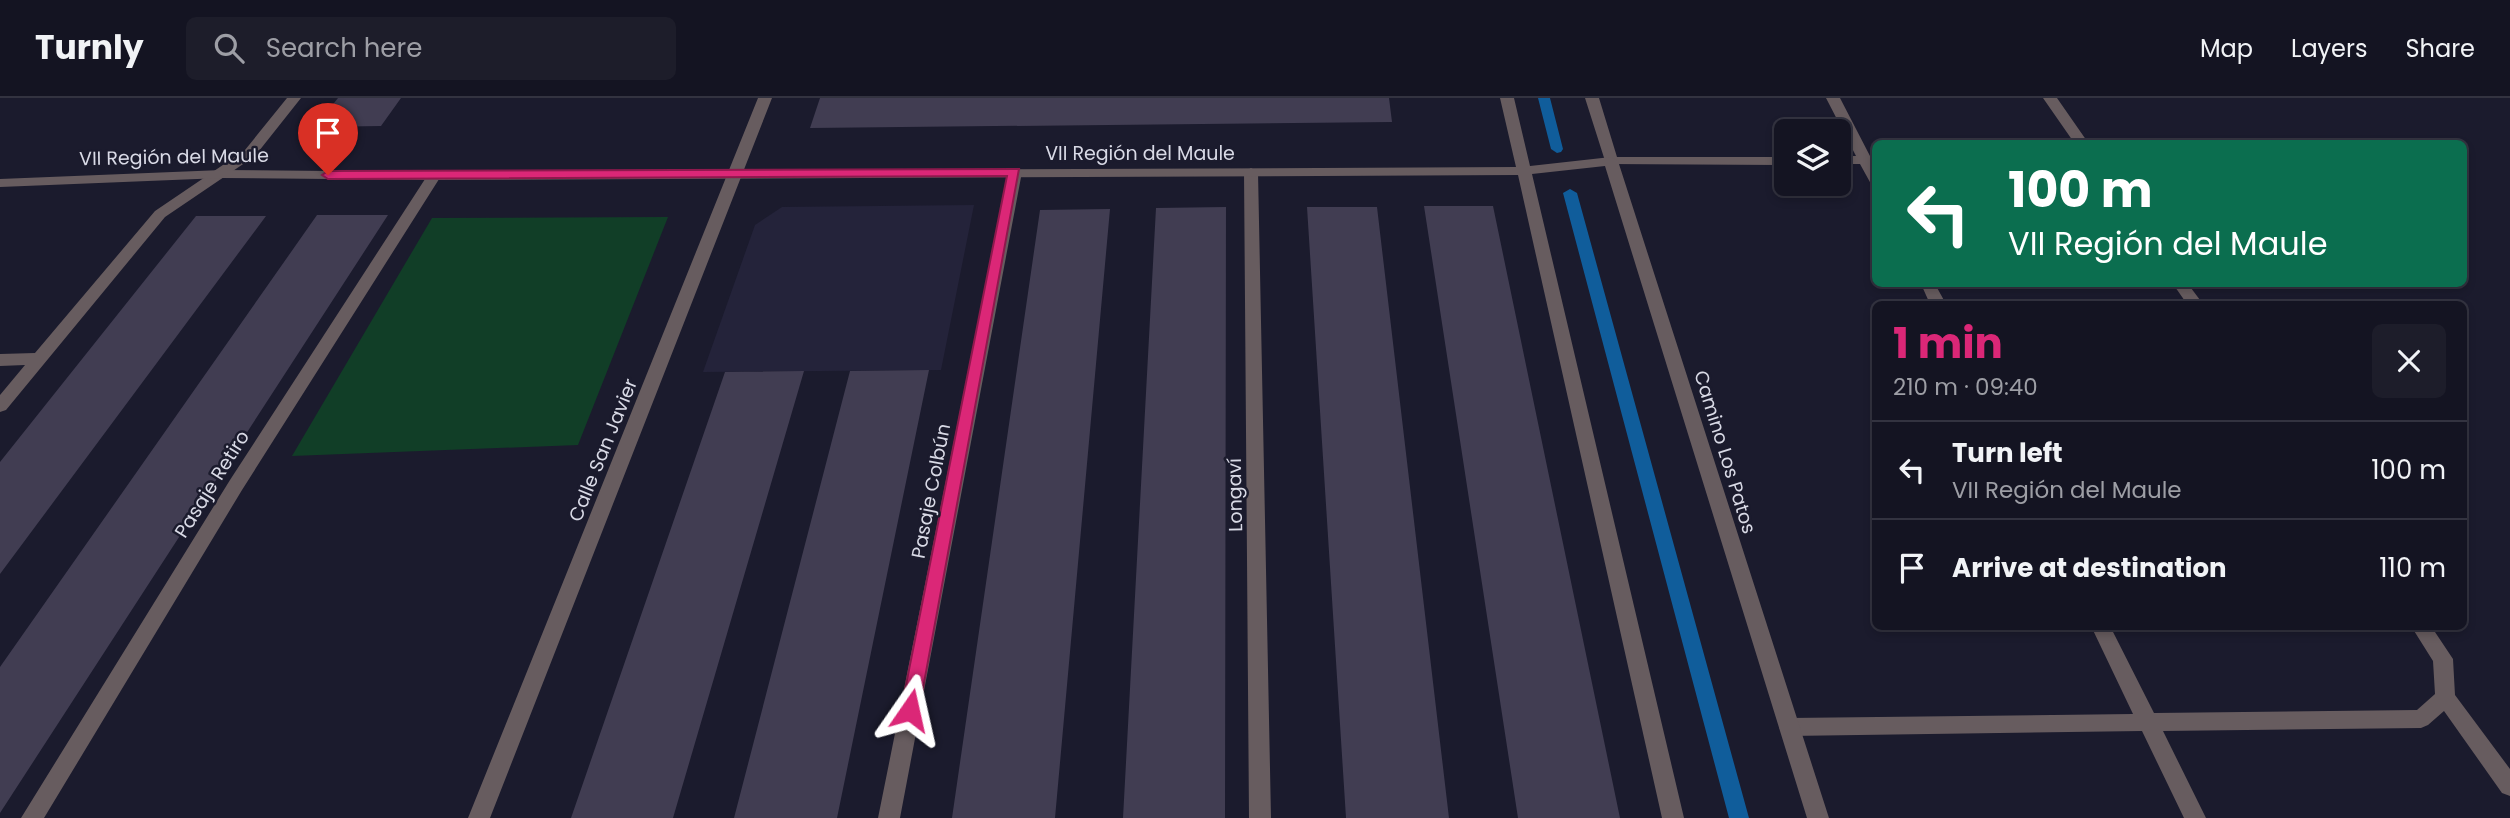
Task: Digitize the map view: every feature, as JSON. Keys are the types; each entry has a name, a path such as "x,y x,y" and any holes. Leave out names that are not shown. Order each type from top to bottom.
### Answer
{"street":[{"path":"0,406 160,214 250,153 294,98"},
{"name":"Calle San Javier","path":"479,818 765,98"},
{"path":"1507,98 1673,818"},
{"name":"Camino Los Patos","path":"1592,98 1818,818"},
{"path":"1833,98 1871,160"},
{"path":"2050,98 2079,140"},
{"name":"VII Región del Maule","path":"0,183 222,174 435,176 1524,171 1611,161 1774,160"},
{"path":"1851,160 1871,160"},
{"name":"Pasaje Colbún","path":"889,818 1015,172"},
{"name":"Longaví","path":"1251,172 1261,818"},
{"name":"Pasaje Retiro","path":"32,818 236,485 435,176"},
{"path":"0,360 39,359"},
{"path":"2102,630 2195,818"},
{"path":"2423,630 2443,659 2445,697 2510,786"},
{"path":"1789,727 2421,719 2445,697"}],"shaded area":[{"path":"974,205 941,370 703,372 755,225 782,207"}],"green space":[{"path":"668,217 578,445 292,456 432,218"}],"building":[{"path":"338,98 401,98 381,126 315,127"},
{"path":"820,98 1389,98 1392,122 810,128"},
{"path":"1424,206 1493,206 1620,818 1518,818"},
{"path":"1226,207 1225,818 1123,818 1156,208"},
{"path":"1307,207 1377,207 1449,818 1346,818"},
{"path":"1110,209 1055,818 952,818 1040,210"},
{"path":"317,215 388,215 0,813 0,667"},
{"path":"196,216 266,216 0,574 0,462"},
{"path":"929,370 837,818 734,818 850,371"},
{"path":"804,371 673,818 571,818 725,372"}],"waterway":[{"path":"1544,98 1557,149"},
{"path":"1570,193 1739,818"}],"route":[{"path":"328,175 1015,172 910,710"}]}
